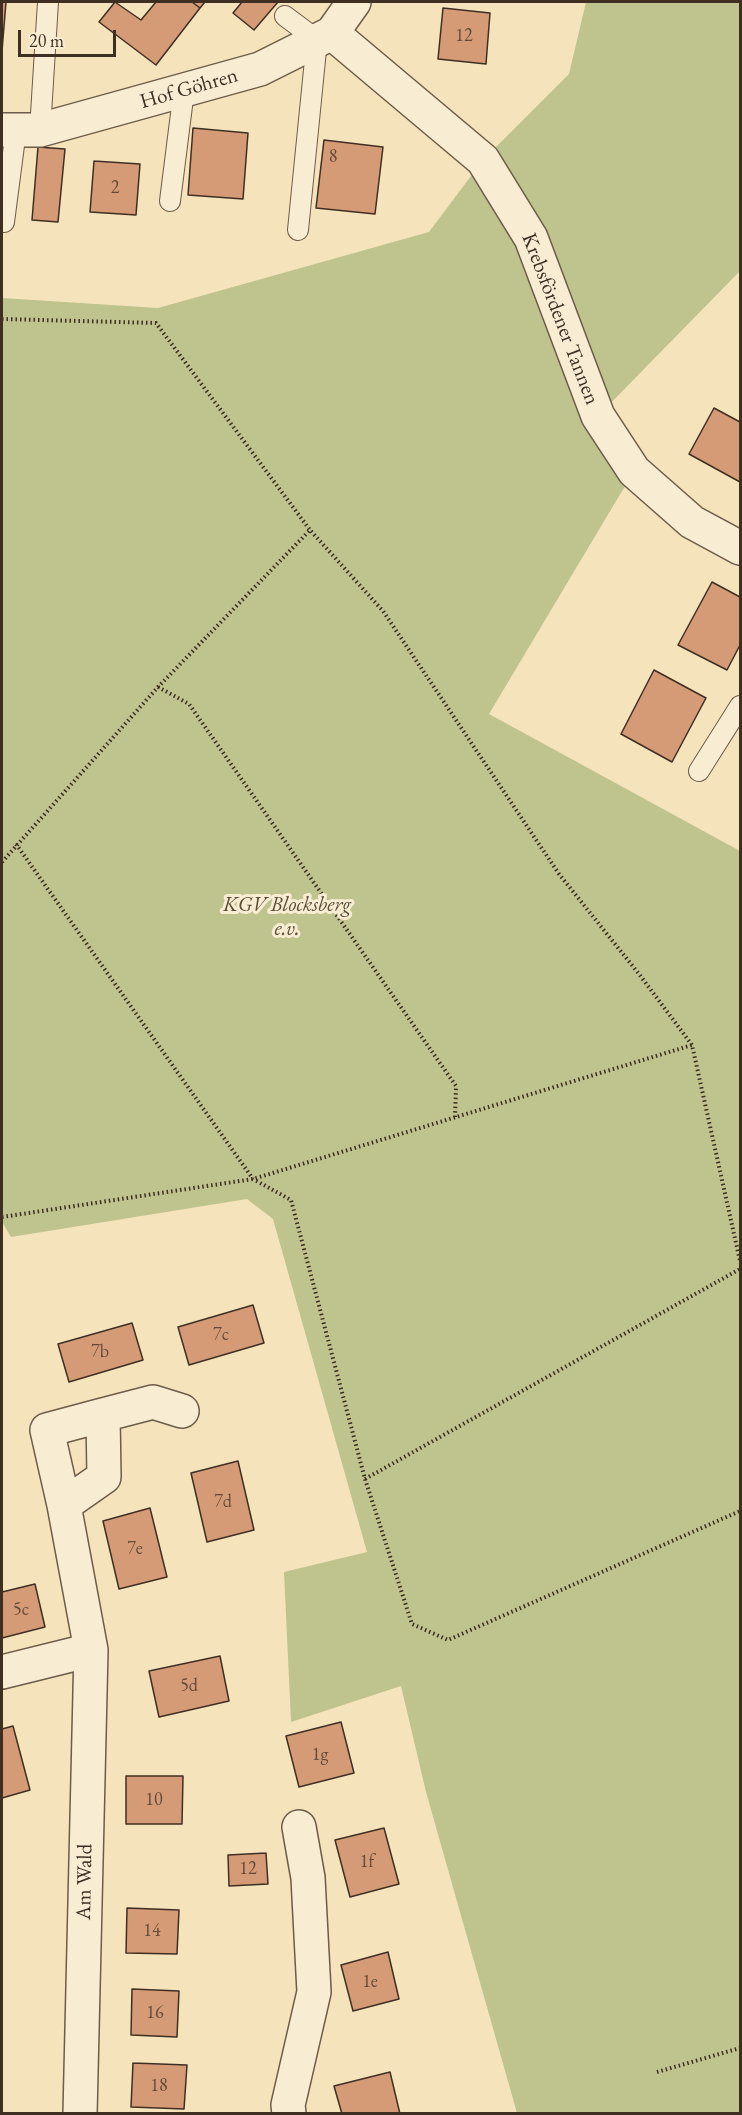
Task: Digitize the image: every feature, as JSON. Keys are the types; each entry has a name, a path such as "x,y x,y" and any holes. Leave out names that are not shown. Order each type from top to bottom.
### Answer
{"street":[{"name":"Hof Göhren","path":"19,130 260,69 325,36 354,2"},
{"name":"Krebsfördener Tannen","path":"325,36 483,160 531,238 598,416 633,471 692,522 741,548"},
{"name":"Am Wald","path":"80,2114 91,1650 64,1505 47,1430 153,1402 182,1411"},
{"path":"64,1505 104,1477 103,1415"},
{"path":"2,1672 91,1650"},
{"path":"289,2114 288,2105 314,1992 308,1878 299,1827"}],"lane":[{"path":"4,222 19,130 48,2"},
{"path":"285,16 325,36 298,230"},
{"path":"170,201 184,90"},
{"path":"699,771 741,706"}],"path":[{"path":"2,319 156,323 310,530 383,611 559,874 692,1045 741,1262"},
{"path":"2,862 158,687 310,530"},
{"path":"158,687 189,704 456,1086 455,1118"},
{"path":"16,844 253,1179 291,1200 365,1479 412,1624 448,1640 741,1511"},
{"path":"2,1216 253,1179 692,1045"},
{"path":"365,1479 741,1269"},
{"path":"657,2072 741,2048"}],"green space":[{"name":"KGV Blocksberg e.v.","path":"586,2 740,2 740,271 598,416 634,471 489,714 740,851 740,2113 517,2113 426,1792 401,1686 291,1722 284,1572 367,1552 273,1219 247,1199 11,1237 2,1222 2,298 158,308 429,232 483,160 569,74"}],"building":[{"path":"2,2 6,2 2,51"},
{"path":"115,2 141,20 156,2 192,2 200,8 156,65 99,22"},
{"path":"192,2 205,2 200,8"},
{"path":"242,2 278,2 254,30 233,13"},
{"path":"443,8 490,13 486,64 438,59"},
{"path":"193,128 248,133 243,199 188,195"},
{"path":"324,140 383,147 375,214 316,208"},
{"path":"38,147 65,149 58,222 32,220"},
{"path":"94,161 140,164 136,215 90,212"},
{"path":"714,408 740,422 740,482 689,454"},
{"path":"712,582 740,597 740,645 727,670 678,645"},
{"path":"654,670 706,698 672,762 621,734"},
{"path":"253,1305 264,1343 189,1365 178,1327"},
{"path":"132,1323 143,1360 69,1382 58,1344"},
{"path":"238,1461 254,1530 207,1542 191,1473"},
{"path":"150,1508 167,1577 119,1589 103,1521"},
{"path":"35,1584 45,1627 2,1638 2,1592"},
{"path":"220,1656 229,1701 159,1717 149,1671"},
{"path":"341,1722 354,1773 299,1787 286,1736"},
{"path":"13,1726 30,1790 2,1798 2,1729"},
{"path":"126,1776 183,1776 182,1824 126,1824"},
{"path":"384,1828 399,1884 350,1897 335,1840"},
{"path":"266,1853 268,1884 229,1886 228,1855"},
{"path":"127,1908 179,1910 177,1954 126,1953"},
{"path":"388,1952 399,1999 353,2011 341,1965"},
{"path":"132,1989 179,1991 177,2037 131,2035"},
{"path":"133,2063 187,2065 184,2109 131,2107"},
{"path":"390,2072 400,2114 342,2114 334,2086"}]}
